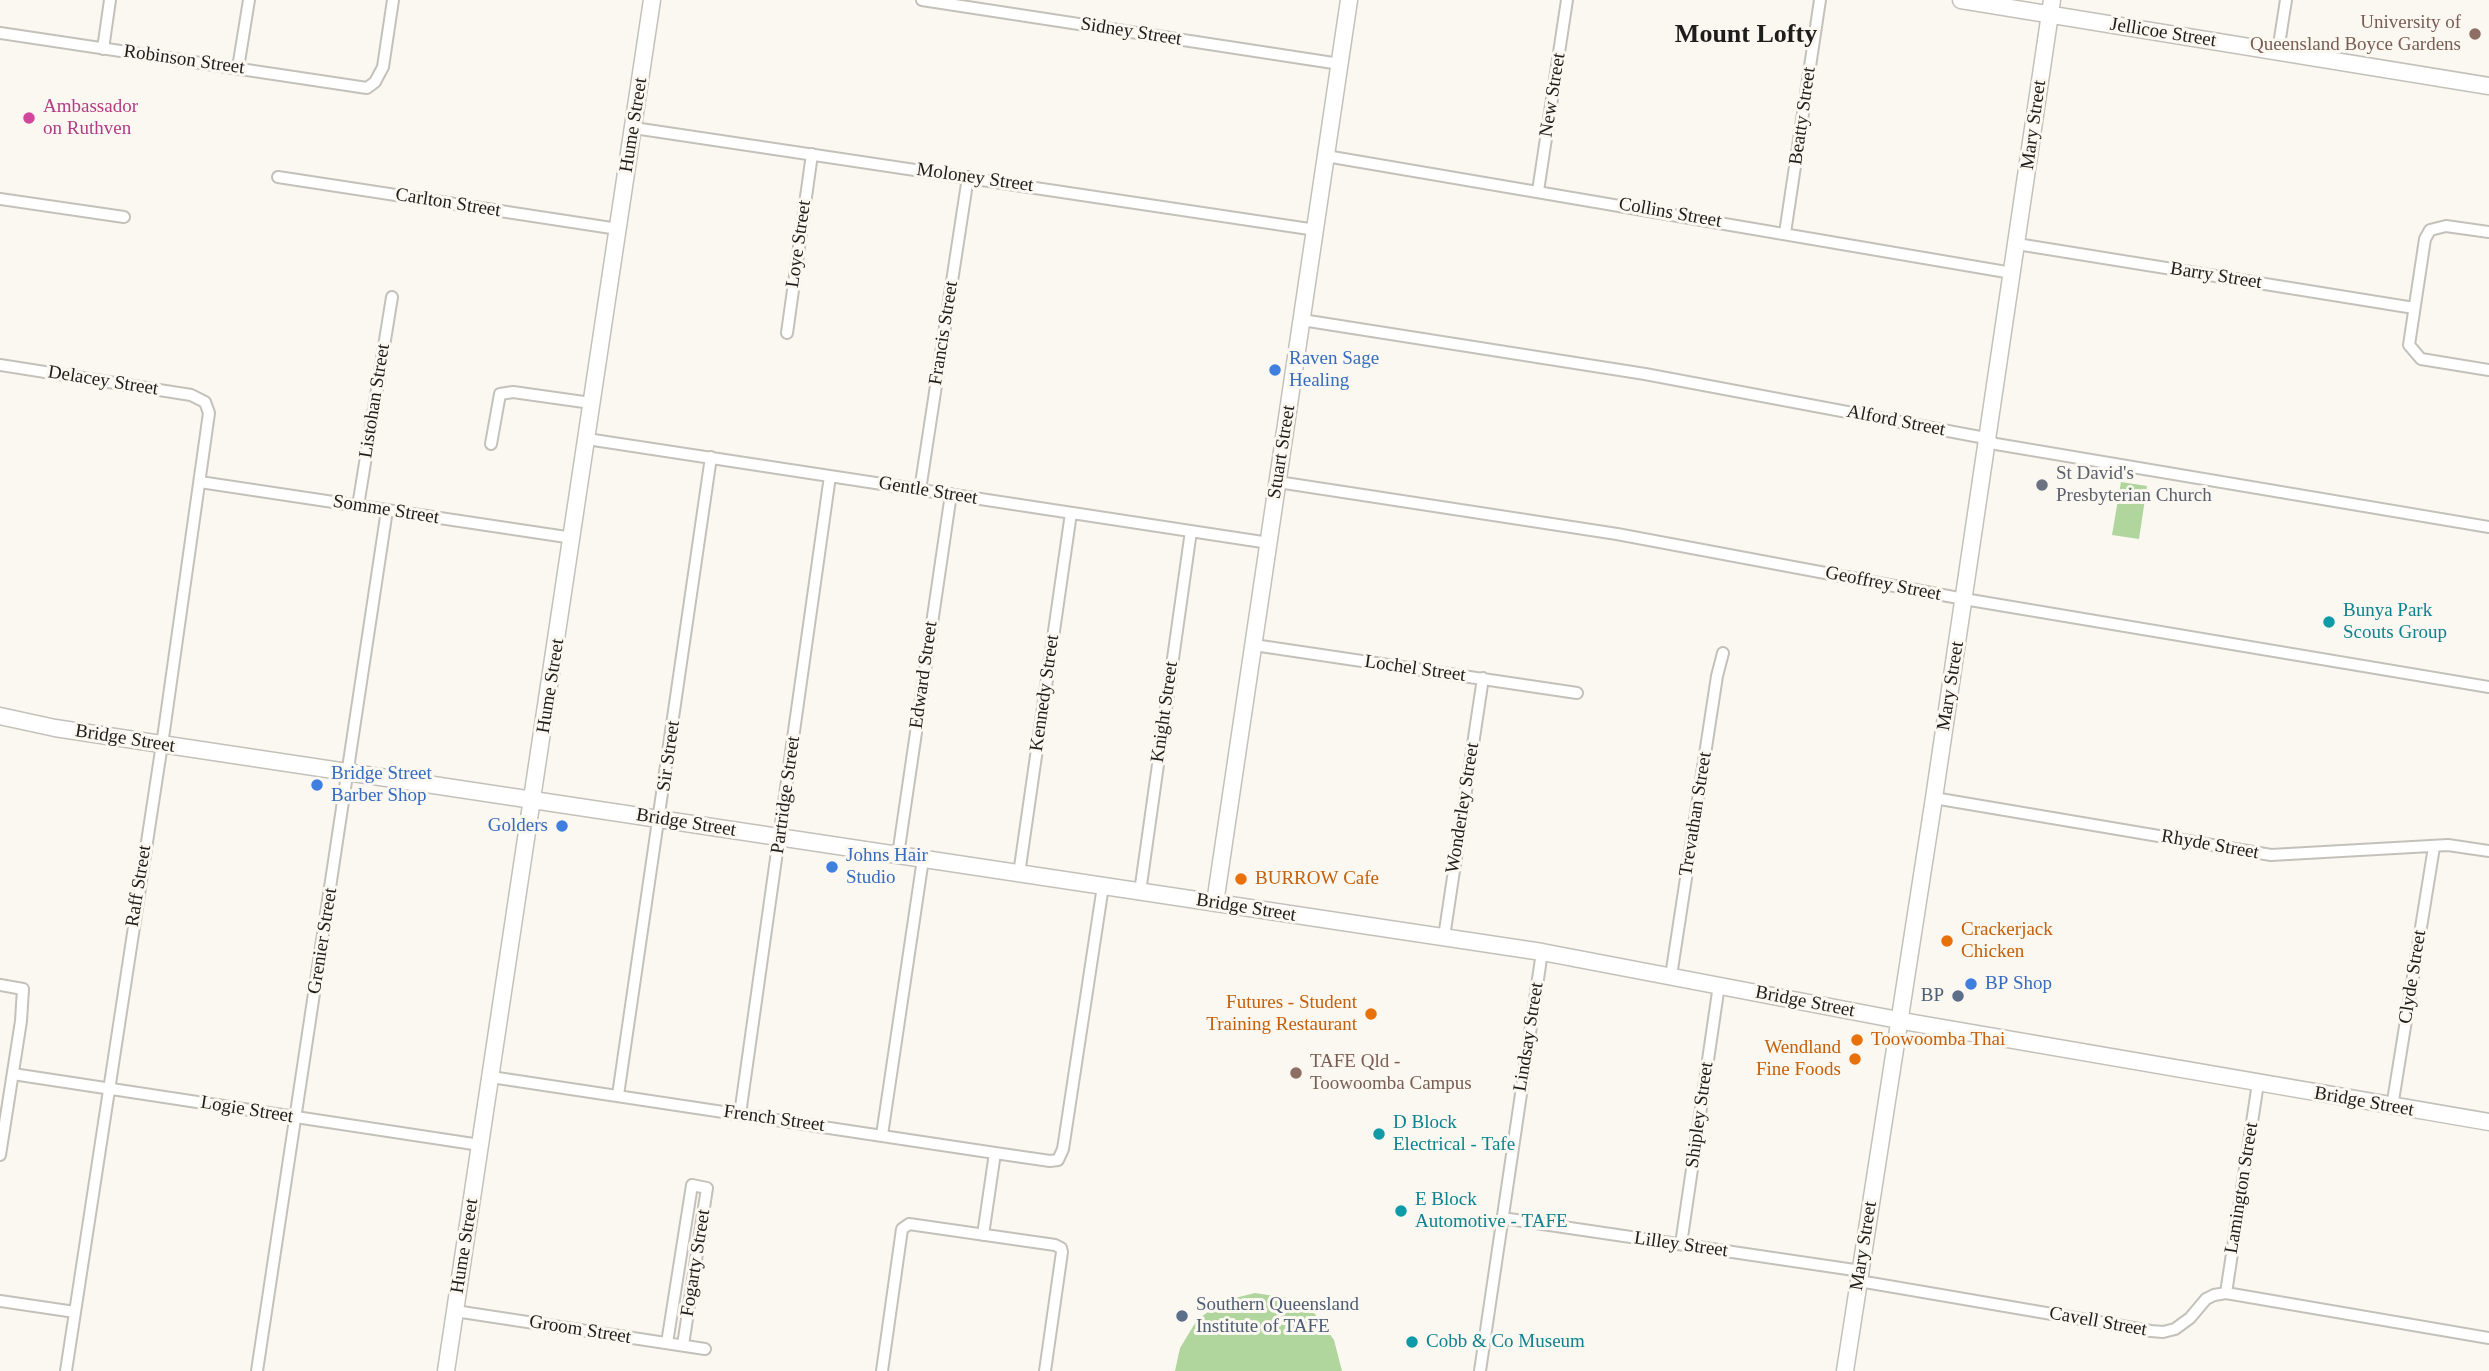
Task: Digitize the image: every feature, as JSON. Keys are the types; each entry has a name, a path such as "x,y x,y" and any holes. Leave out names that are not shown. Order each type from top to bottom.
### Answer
{"street":[{"path":"103,49 110,0"},
{"path":"238,68 249,0"},
{"name":"Robinson Street","path":"0,33 367,88 375,82 383,66 393,0"},
{"name":"Hume Street","path":"446,1371 652,0"},
{"name":"Sidney Street","path":"922,0 1340,64"},
{"name":"Stuart Street","path":"1215,903 1349,0"},
{"name":"New Street","path":"1538,191 1567,0"},
{"name":"Beatty Street","path":"1785,233 1820,0"},
{"name":"Jellicoe Street","path":"1961,0 2051,8 2278,51 2489,86"},
{"path":"2278,51 2286,0"},
{"name":"Mary Street","path":"1845,1371 1964,599 2051,8"},
{"name":"Moloney Street","path":"634,128 1316,230"},
{"name":"Loye Street","path":"787,333 812,155"},
{"name":"Collins Street","path":"1326,156 2012,273"},
{"name":"Carlton Street","path":"278,177 618,229"},
{"name":"Francis Street","path":"920,490 968,177"},
{"path":"0,199 124,217"},
{"path":"2489,232 2446,226 2430,230 2425,239 2409,345 2421,359 2489,370"},
{"name":"Barry Street","path":"2017,244 2414,308"},
{"name":"Listohan Street","path":"358,506 392,297"},
{"name":"Alford Street","path":"1302,320 1645,374 1975,435 1996,444 2489,527"},
{"name":"Delacey Street","path":"0,365 191,395 205,402"},
{"path":"491,444 500,394 513,392 592,403"},
{"name":"Raff Street","path":"66,1371 200,482 209,418 205,402"},
{"name":"Gentle Street","path":"587,439 1269,543"},
{"name":"Sir Street","path":"618,1096 712,457"},
{"name":"Partridge Street","path":"740,1114 830,476"},
{"name":"Somme Street","path":"200,482 573,538"},
{"name":"Geoffrey Street","path":"1278,482 1617,534 1964,599 2489,687"},
{"name":"Edward Street","path":"898,855 951,494"},
{"name":"Grenier Street","path":"257,1371 387,510"},
{"name":"Kennedy Street","path":"1019,874 1071,513"},
{"name":"Knight Street","path":"1140,892 1191,531"},
{"name":"Lochel Street","path":"1254,645 1577,693"},
{"name":"Trevathan Street","path":"1671,976 1717,676 1723,653"},
{"name":"Wonderley Street","path":"1444,937 1483,678"},
{"name":"Bridge Street","path":"0,716 55,728 1542,952 1899,1021 2489,1122"},
{"name":"Rhyde Street","path":"1934,797 2271,855 2448,845 2489,851"},
{"name":"Clyde Street","path":"2392,1107 2434,847"},
{"path":"882,1135 923,859"},
{"name":"French Street","path":"491,1077 995,1153 1058,1160 1063,1149 1102,886"},
{"name":"Lindsay Street","path":"1480,1371 1542,952"},
{"path":"0,985 23,989 0,1155"},
{"name":"Shipley Street","path":"1681,1244 1718,985"},
{"name":"Logie Street","path":"13,1074 480,1145"},
{"name":"Lamington Street","path":"2226,1293 2258,1083"},
{"path":"983,1235 995,1153"},
{"name":"Fogarty Street","path":"667,1343 692,1185 707,1188 683,1345"},
{"name":"Lilley Street","path":"1502,1219 1681,1244 1860,1276"},
{"path":"882,1371 903,1228 911,1225 1057,1245 1061,1248 1045,1371"},
{"name":"Cavell Street","path":"1860,1276 2164,1332 2183,1324 2206,1299 2214,1294 2226,1293"},
{"path":"2226,1293 2489,1338"},
{"path":"0,1301 75,1312"},
{"name":"Groom Street","path":"455,1311 705,1349"}],"green space":[{"path":"2121,482 2147,486 2139,539 2112,535"},
{"path":"1255,1293 1287,1298 1315,1314 1334,1340 1342,1371 1175,1371 1180,1348 1197,1320 1223,1301"}],"place":[{"name":"University of Queensland Boyce Gardens","path":"2475,34"},
{"name":"Ambassador on Ruthven","path":"29,118"},
{"name":"Raven Sage Healing","path":"1275,370"},
{"name":"St David's Presbyterian Church","path":"2042,485"},
{"name":"Bunya Park Scouts Group","path":"2329,622"},
{"name":"Bridge Street Barber Shop","path":"317,785"},
{"name":"Golders","path":"562,826"},
{"name":"Johns Hair Studio","path":"832,867"},
{"name":"BURROW Cafe","path":"1241,879"},
{"name":"Crackerjack Chicken","path":"1947,941"},
{"name":"BP Shop","path":"1971,984"},
{"name":"BP","path":"1958,996"},
{"name":"Futures - Student Training Restaurant","path":"1371,1014"},
{"name":"Toowoomba Thai","path":"1857,1040"},
{"name":"Wendland Fine Foods","path":"1855,1059"},
{"name":"TAFE Qld - Toowoomba Campus","path":"1296,1073"},
{"name":"D Block Electrical - Tafe","path":"1379,1134"},
{"name":"E Block Automotive - TAFE","path":"1401,1211"},
{"name":"Southern Queensland Institute of TAFE","path":"1182,1316"},
{"name":"Cobb & Co Museum","path":"1412,1342"}],"district":[{"name":"Mount Lofty","path":"1746,35"}]}
